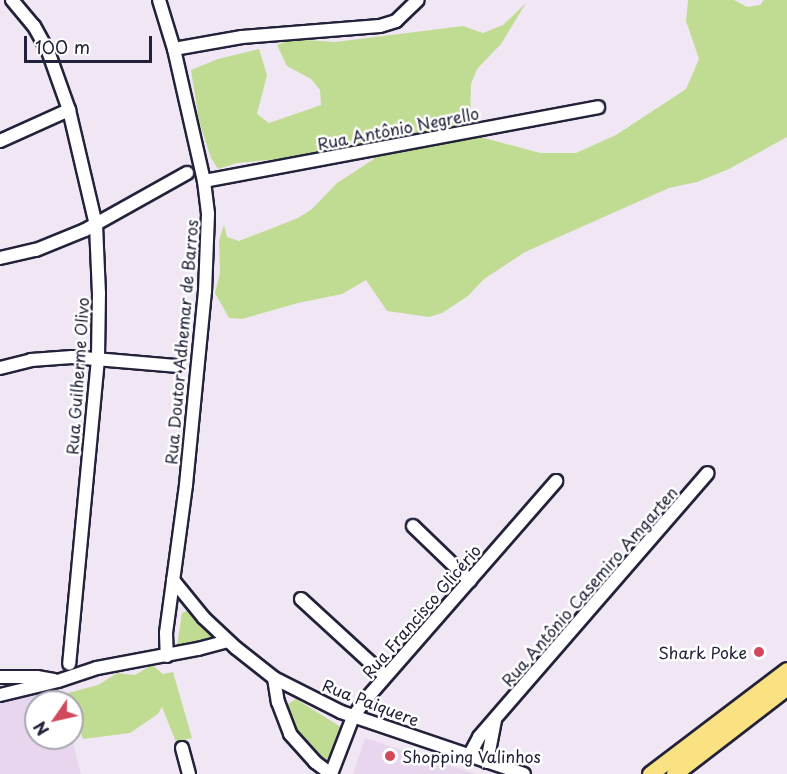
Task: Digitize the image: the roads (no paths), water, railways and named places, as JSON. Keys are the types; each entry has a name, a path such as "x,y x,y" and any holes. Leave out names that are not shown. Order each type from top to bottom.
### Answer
{"main road":[{"path":"650,774 787,670"},
{"path":"674,774 787,687"}],"street":[{"name":"Rua Guilherme Olivo","path":"12,0 34,26 48,51 69,110 96,225 99,293 98,359 69,664"},
{"name":"Rua Doutor Adhemar de Barros","path":"159,0 174,49 204,181 208,214 205,291 186,485 166,633 167,656"},
{"path":"174,49 242,37 380,26 396,21 418,0"},
{"name":"Rua Antônio Negrello","path":"204,181 598,107"},
{"path":"0,141 69,110"},
{"path":"0,258 36,250 96,225 187,173"},
{"path":"0,368 19,362 49,358 98,359 176,366"},
{"name":"Rua Antônio Casemiro Amgarten","path":"469,756 479,737 708,473"},
{"name":"Rua Francisco Glicério","path":"331,774 354,717 385,676 556,481"},
{"path":"413,526 470,580"},
{"name":"Rua Paiquere","path":"173,580 184,596 228,641 274,678 354,717 524,774"},
{"path":"301,599 385,676"},
{"path":"0,695 58,681 97,668 167,656 228,641"},
{"path":"0,677 37,677 58,681"},
{"path":"274,678 278,702 290,734 315,762 331,774"},
{"name":"Rua Antônio Casemiro Amgarten","path":"487,762 495,720"},
{"path":"182,748 189,774"}],"place":[{"name":"Shark Poke","path":"759,652"},
{"name":"Shopping Valinhos","path":"390,756"}]}
